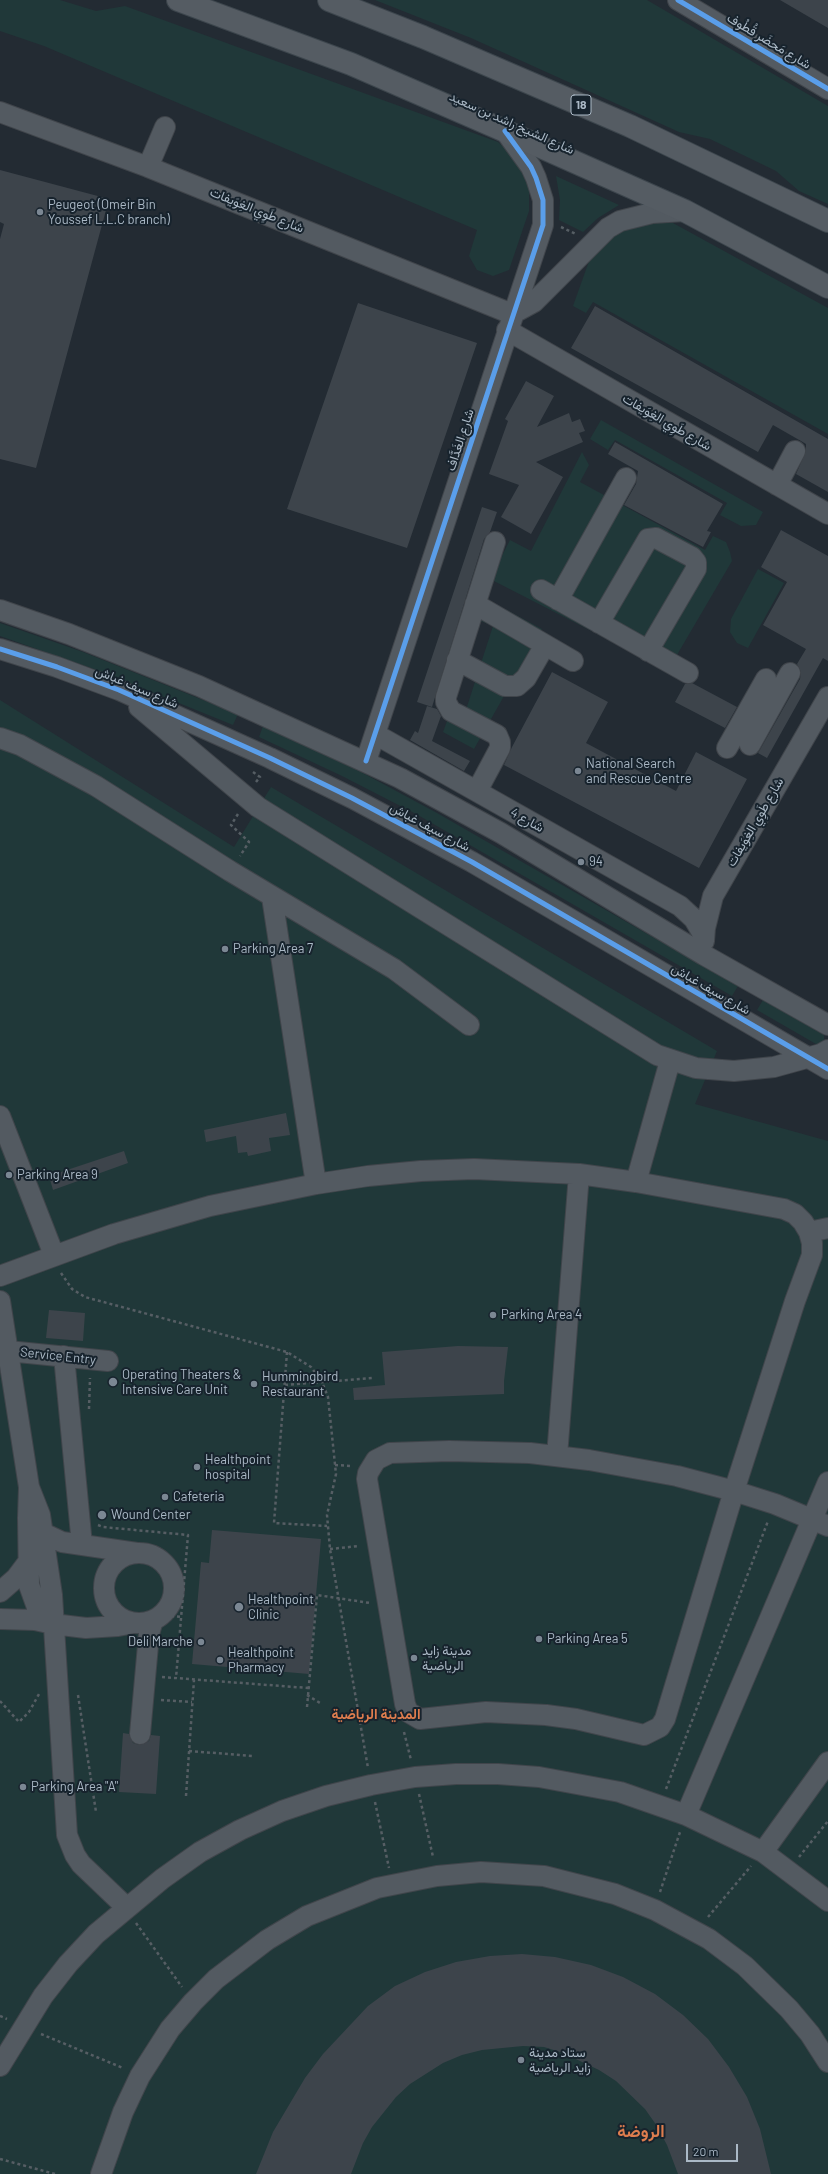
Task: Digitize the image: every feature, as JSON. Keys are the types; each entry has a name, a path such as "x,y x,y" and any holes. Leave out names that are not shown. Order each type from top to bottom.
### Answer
{"main road":[{"name":"شارع الشيخ راشد بن سعيد","path":"178,0 351,64 505,131 685,211 828,287"},
{"name":"18","path":"329,0 423,37 630,126 828,222"}],"street":[{"name":"شارع مَحضَر قُطُوف","path":"678,0 828,89"},
{"name":"شارع طَوِي الغِوَيفات","path":"0,112 148,167 510,322 777,485 828,514"},
{"path":"148,167 165,128"},
{"name":"شارع الغَدَّاف","path":"366,761 543,221 543,200 536,178 531,167 505,131"},
{"path":"510,322 534,302 608,228 620,221 652,213 685,211"},
{"path":"777,485 795,451"},
{"path":"626,478 550,595 688,674"},
{"path":"599,623 648,539 656,538 692,557 696,562 696,569 648,651"},
{"path":"477,792 500,748 500,742 497,735 451,711 448,707 446,693 495,542"},
{"path":"475,604 573,661"},
{"name":"شارع سيف غباش","path":"0,610 134,659 199,686 366,761 501,833 704,945 826,1027"},
{"path":"457,660 504,686 517,686 526,678 545,645"},
{"name":"شارع سيف غباش","path":"0,649 56,667 119,690 298,771 419,832 828,1069"},
{"path":"750,746 790,673"},
{"path":"727,748 766,679"},
{"path":"119,690 258,807 645,1048 670,1061 696,1068 734,1071 757,1070 809,1057 828,1050"},
{"name":"شارع طَوِي الغِوَيفات","path":"704,945 712,896 828,697"},
{"name":"شارع 4","path":"375,734 680,906 694,919 704,945"},
{"path":"0,738 20,745 96,786 272,897 394,969 469,1025"},
{"path":"680,906 694,905 712,896"},
{"path":"272,897 316,1184"},
{"path":"636,1182 670,1061"},
{"path":"0,1116 54,1254"},
{"path":"0,1276 54,1254 114,1234 210,1206 316,1184 368,1176 436,1171 527,1170 579,1174 636,1182 784,1209 795,1214 803,1222 819,1230 812,1243 812,1255 795,1301 734,1491 665,1719 660,1727 644,1735 576,1719 516,1713 486,1712 416,1718 406,1708 367,1479 371,1467 382,1456 390,1453 476,1451 556,1456 640,1468 734,1491 775,1504 820,1523"},
{"path":"556,1456 579,1174"},
{"path":"0,1301 29,1487 29,1586 34,1602 43,1617 53,1624"},
{"name":"Service Entry","path":"8,1350 100,1360"},
{"path":"64,1356 82,1545"},
{"path":"686,1815 820,1523 828,1482"},
{"path":"29,1487 40,1515 51,1586 65,1824 68,1840 75,1855 84,1868 126,1907"},
{"path":"0,1619 34,1620 53,1624 102,1628 142,1622 162,1614 169,1606 174,1586 169,1571 159,1559 138,1553 57,1541 43,1533"},
{"path":"138,1553 128,1555 115,1563 106,1576 104,1586 109,1606 124,1620 142,1622"},
{"path":"0,1592 16,1578 28,1562"},
{"path":"136,1734 142,1622"},
{"path":"762,1852 828,1762"},
{"path":"0,2066 23,2026 68,1964 96,1934 126,1907 194,1857 240,1830 282,1811 319,1798 371,1785 415,1777 456,1774 511,1775 580,1783 620,1792 686,1815 762,1852 789,1870 828,1901"},
{"path":"102,2174 123,2112 140,2076 170,2029 192,2002 229,1969 287,1927 348,1898 392,1884 467,1872 530,1874 558,1879 600,1890 655,1910 696,1932 733,1956 767,1986 799,2021 828,2062"}],"path":[{"path":"543,221 570,230 592,243"},
{"path":"54,1254 67,1283 85,1297 287,1352 311,1367 322,1382 328,1397 336,1474 328,1504 327,1526 330,1549 371,1785 392,1884"},
{"path":"287,1352 274,1523 327,1526"},
{"path":"89,1413 100,1360"},
{"path":"285,1385 373,1378"},
{"path":"660,1805 770,1515"},
{"path":"94,1523 103,1527 188,1535 176,1678"},
{"path":"330,1549 378,1544"},
{"path":"307,1707 317,1595 389,1606"},
{"path":"157,1677 308,1688"},
{"path":"186,1796 194,1680"},
{"path":"0,1702 19,1722 29,1712 40,1693 58,1690"},
{"path":"307,1694 320,1703"},
{"path":"156,1699 192,1702"},
{"path":"189,1751 253,1756"},
{"path":"655,1910 686,1815"},
{"path":"789,1870 828,1821"},
{"path":"696,1932 762,1852"},
{"path":"126,1907 192,2002"},
{"path":"0,2016 140,2076"},
{"path":"0,2159 55,2174"}],"green space":[{"path":"0,0 60,0 96,11 125,6 498,142 518,160 529,181 529,211 509,270 493,276 477,270 469,256 477,230 44,46 0,31"},
{"path":"375,0 647,0 828,106 828,204 799,191 776,171 710,139 679,132 471,38"},
{"path":"556,176 619,205 598,218 583,232 559,220 560,200"},
{"path":"649,221 673,223 828,308 828,434 593,302 586,313 573,306 593,250 625,227"},
{"path":"601,420 763,512 756,525 741,526 720,515 727,503 615,440 608,450 590,439"},
{"path":"582,452 589,465 580,482 705,550 713,536 726,542 732,561 674,660 658,665 490,579 510,540 531,551"},
{"path":"758,569 784,583 748,648 737,643 730,632 731,619"},
{"path":"505,609 542,629 474,749 443,732 450,713 463,719 493,626 478,620 489,610"},
{"path":"0,623 83,652 238,714 233,725 105,673 0,636"},
{"name":"مدينة زايد الرياضية","path":"0,700 234,847 271,787 717,1051 695,1104 828,1141 828,2174 0,2174"},
{"path":"263,726 361,772 437,813 738,986 732,996 416,814 342,776 259,737"},
{"path":"763,1000 824,1035 824,1041 819,1045 816,1044 757,1010"}],"building":[{"path":"780,0 828,0 828,28"},
{"path":"0,170 109,199 36,468 0,459 0,239 4,224 0,222"},
{"path":"358,303 477,343 407,548 287,509"},
{"path":"595,306 828,439 828,492 796,474 806,451 806,444 773,425 758,452 571,348"},
{"path":"526,381 554,396 537,427 569,413 572,422 580,419 585,431 579,433 583,442 536,462 563,477 531,534 501,517 519,485 489,474 508,421 505,419"},
{"path":"615,442 723,504 707,531 711,532 703,547 624,505 636,484 638,471 608,454"},
{"path":"482,507 497,512 490,532 484,539 432,707 417,702"},
{"path":"781,530 828,556 828,661 823,658 767,758 758,753 800,679 801,672 797,664 806,649 763,625 787,582 761,567"},
{"name":"National Search and Rescue Centre","path":"552,672 608,702 586,743 676,791 696,752 747,779 699,868 504,765"},
{"path":"692,683 737,707 725,728 675,702 685,684"},
{"path":"427,706 437,709 441,716 432,741 470,761 464,771 410,740 415,731 418,733"},
{"path":"286,1113 290,1135 269,1138 271,1151 248,1156 247,1152 238,1153 236,1136 206,1142 204,1130"},
{"path":"124,1151 128,1163 53,1190 49,1176"},
{"path":"49,1310 85,1313 83,1341 46,1338"},
{"path":"458,1346 508,1347 504,1394 354,1400 353,1388 385,1385 382,1352"},
{"path":"212,1530 321,1539 309,1674 192,1664 201,1562 209,1563"},
{"path":"123,1733 129,1734 133,1743 139,1745 149,1741 151,1735 160,1736 156,1794 119,1792"},
{"name":"ستاد مدينة زايد الرياضية","path":"522,1954 555,1957 591,1965 623,1977 655,1994 683,2015 708,2039 729,2067 747,2097 760,2129 771,2174 678,2174 667,2145 657,2126 645,2109 616,2081 599,2070 563,2053 544,2047 523,2046 482,2050 462,2055 443,2063 410,2084 396,2097 372,2127 363,2143 351,2174 256,2174 273,2132 305,2078 323,2054 368,2006 395,1986 425,1972 456,1962 490,1956"}],"cycle path":[{"path":"678,0 828,89"},
{"path":"366,761 543,225 543,200 536,178 531,167 505,131"},
{"path":"0,649 57,667 119,690 270,758 352,798 472,862 828,1069"}],"place":[{"name":"Peugeot (Omeir Bin Youssef L.L.C branch)","path":"40,212"},
{"name":"National Search and Rescue Centre","path":"578,771"},
{"name":"94","path":"581,862"},
{"name":"Parking Area 7","path":"225,949"},
{"name":"Parking Area 9","path":"9,1175"},
{"name":"Parking Area 4","path":"493,1315"},
{"name":"Operating Theaters & Intensive Care Unit","path":"113,1382"},
{"name":"Hummingbird Restaurant","path":"254,1384"},
{"name":"Healthpoint hospital","path":"197,1467"},
{"name":"Cafeteria","path":"165,1497"},
{"name":"Wound Center","path":"102,1515"},
{"name":"Healthpoint Clinic","path":"239,1607"},
{"name":"Parking Area 5","path":"539,1639"},
{"name":"Deli Marche","path":"201,1642"},
{"name":"مدينة زايد الرياضية","path":"414,1658"},
{"name":"Healthpoint Pharmacy","path":"220,1660"},
{"name":"Parking Area \"A\"","path":"23,1787"},
{"name":"ستاد مدينة زايد الرياضية","path":"521,2060"}],"district":[{"name":"المدينة الرياضية","path":"376,1714"},
{"name":"الروضة","path":"641,2131"}]}
